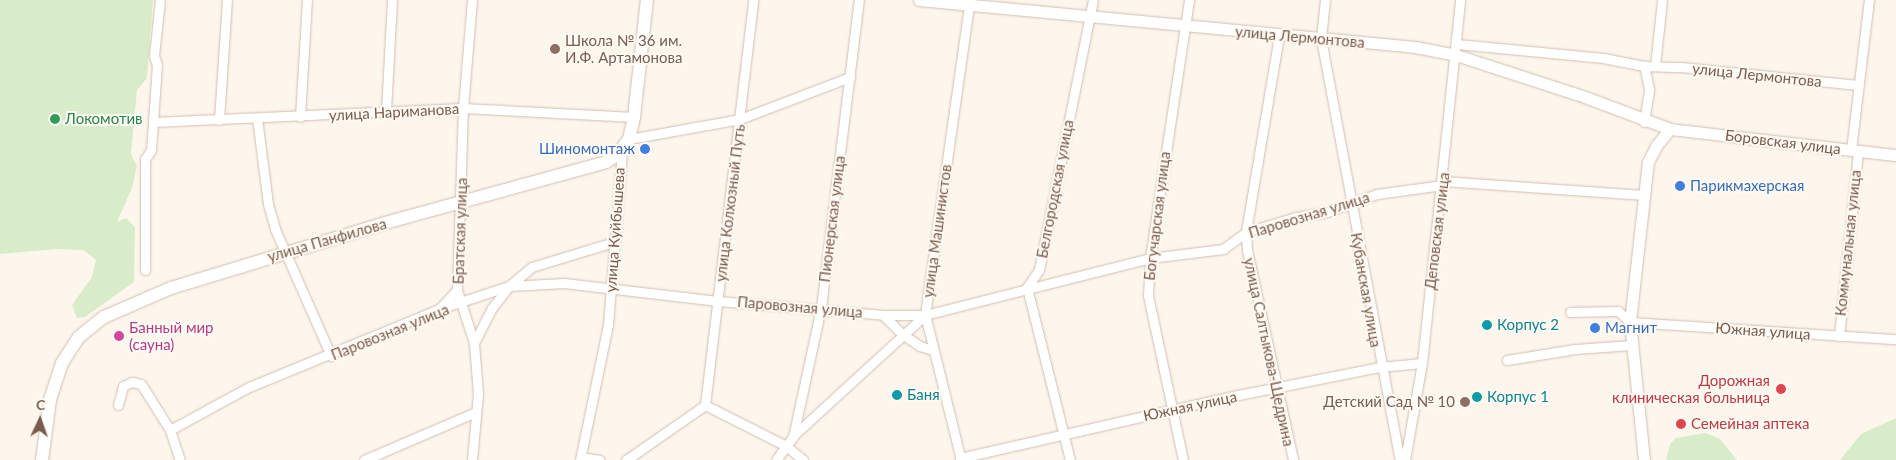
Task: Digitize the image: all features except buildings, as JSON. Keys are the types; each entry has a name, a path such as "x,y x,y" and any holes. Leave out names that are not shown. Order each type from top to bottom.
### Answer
{"main road":[{"name":"улица Куйбышева","path":"622,151 629,139 634,117 647,0"},
{"name":"улица Панфилова","path":"42,459 45,425 58,372 79,337 104,317 171,288 286,252 606,162 622,151"}],"street":[{"path":"145,270 145,160 151,150 157,65 154,56 160,0"},
{"path":"219,120 227,0"},
{"path":"300,117 307,0"},
{"path":"386,111 392,0"},
{"name":"Братская улица","path":"472,0 463,108 462,202 457,290 474,344 478,394 472,460"},
{"name":"улица Колхозный Путь","path":"705,405 753,0"},
{"name":"Пионерская улица","path":"776,460 793,437 821,308 859,0"},
{"name":"улица Лермонтова","path":"919,0 970,2 1279,36 1457,50 1603,58 1644,66 1858,85"},
{"name":"Белгородская улица","path":"1027,287 1039,270 1093,0"},
{"name":"Богучарская улица","path":"1183,460 1174,410 1148,296 1150,258 1189,0"},
{"name":"Кубанская улица","path":"1325,0 1321,39 1380,367 1400,460"},
{"name":"Деповская улица","path":"1405,460 1422,362 1457,50 1460,0"},
{"path":"1655,66 1662,0"},
{"name":"Коммунальная улица","path":"1839,336 1858,85 1869,0"},
{"name":"улица Машинистов","path":"960,459 925,315 970,2"},
{"name":"улица Салтыкова-Щедрина","path":"1279,36 1246,232 1247,250 1293,460"},
{"name":"улица Лермонтова","path":"1457,50 1585,97 1644,122 1670,129"},
{"path":"1644,66 1648,89 1644,122"},
{"path":"629,139 740,119 850,77"},
{"name":"улица Нариманова","path":"153,122 300,117 463,108 634,117"},
{"path":"257,118 268,204 286,252 331,356"},
{"path":"1644,460 1630,322 1644,195 1651,154 1670,129"},
{"name":"Боровская улица","path":"1670,129 1896,155"},
{"name":"улица Куйбышева","path":"580,458 608,326 612,288 618,171 622,151"},
{"path":"606,162 618,171"},
{"name":"Паровозная улица","path":"170,430 250,388 331,356 438,309 461,304 509,286 564,283 718,301 883,314 925,315 1053,280 1150,258 1223,249 1246,232 1296,217 1327,212 1350,202 1442,183 1644,195"},
{"path":"474,344 492,308 509,286 532,267 614,242"},
{"path":"1039,270 1053,280"},
{"path":"1027,287 1070,460"},
{"path":"438,309 457,290"},
{"path":"1570,312 1618,311 1630,322"},
{"path":"883,314 902,334 920,346 932,350"},
{"path":"793,437 902,334 925,315"},
{"name":"Южная улица","path":"1630,322 1896,340"},
{"path":"1507,360 1575,349 1632,345"},
{"name":"Южная улица","path":"960,459 1174,410 1278,390 1380,367 1422,362"},
{"path":"118,405 124,386 136,382 141,384 170,430 180,460"},
{"path":"626,460 705,405 786,446 803,460"},
{"path":"364,460 476,412"},
{"path":"580,458 600,460"}],"green space":[{"path":"0,0 153,0 147,78 137,90 131,154 137,166 132,188 117,222 126,218 135,227 134,282 85,317 77,318 72,305 92,277 96,260 90,255 83,250 57,249 0,254"},
{"path":"1896,418 1896,460 1840,460 1861,434"},
{"path":"1705,433 1720,439 1737,460 1666,460 1670,444 1676,438"}],"place":[{"name":"Школа № 36 им. И.Ф. Артамонова","path":"555,49"},
{"name":"Локомотив","path":"55,119"},
{"name":"Шиномонтаж","path":"645,149"},
{"name":"Парикмахерская","path":"1680,186"},
{"name":"Корпус 2","path":"1487,325"},
{"name":"Магнит","path":"1595,328"},
{"name":"Банный мир (сауна)","path":"119,336"},
{"name":"Дорожная клиническая больница","path":"1781,389"},
{"name":"Баня","path":"897,395"},
{"name":"Корпус 1","path":"1477,397"},
{"name":"Детский Сад № 10","path":"1465,402"},
{"name":"Семейная аптека","path":"1681,424"}]}
